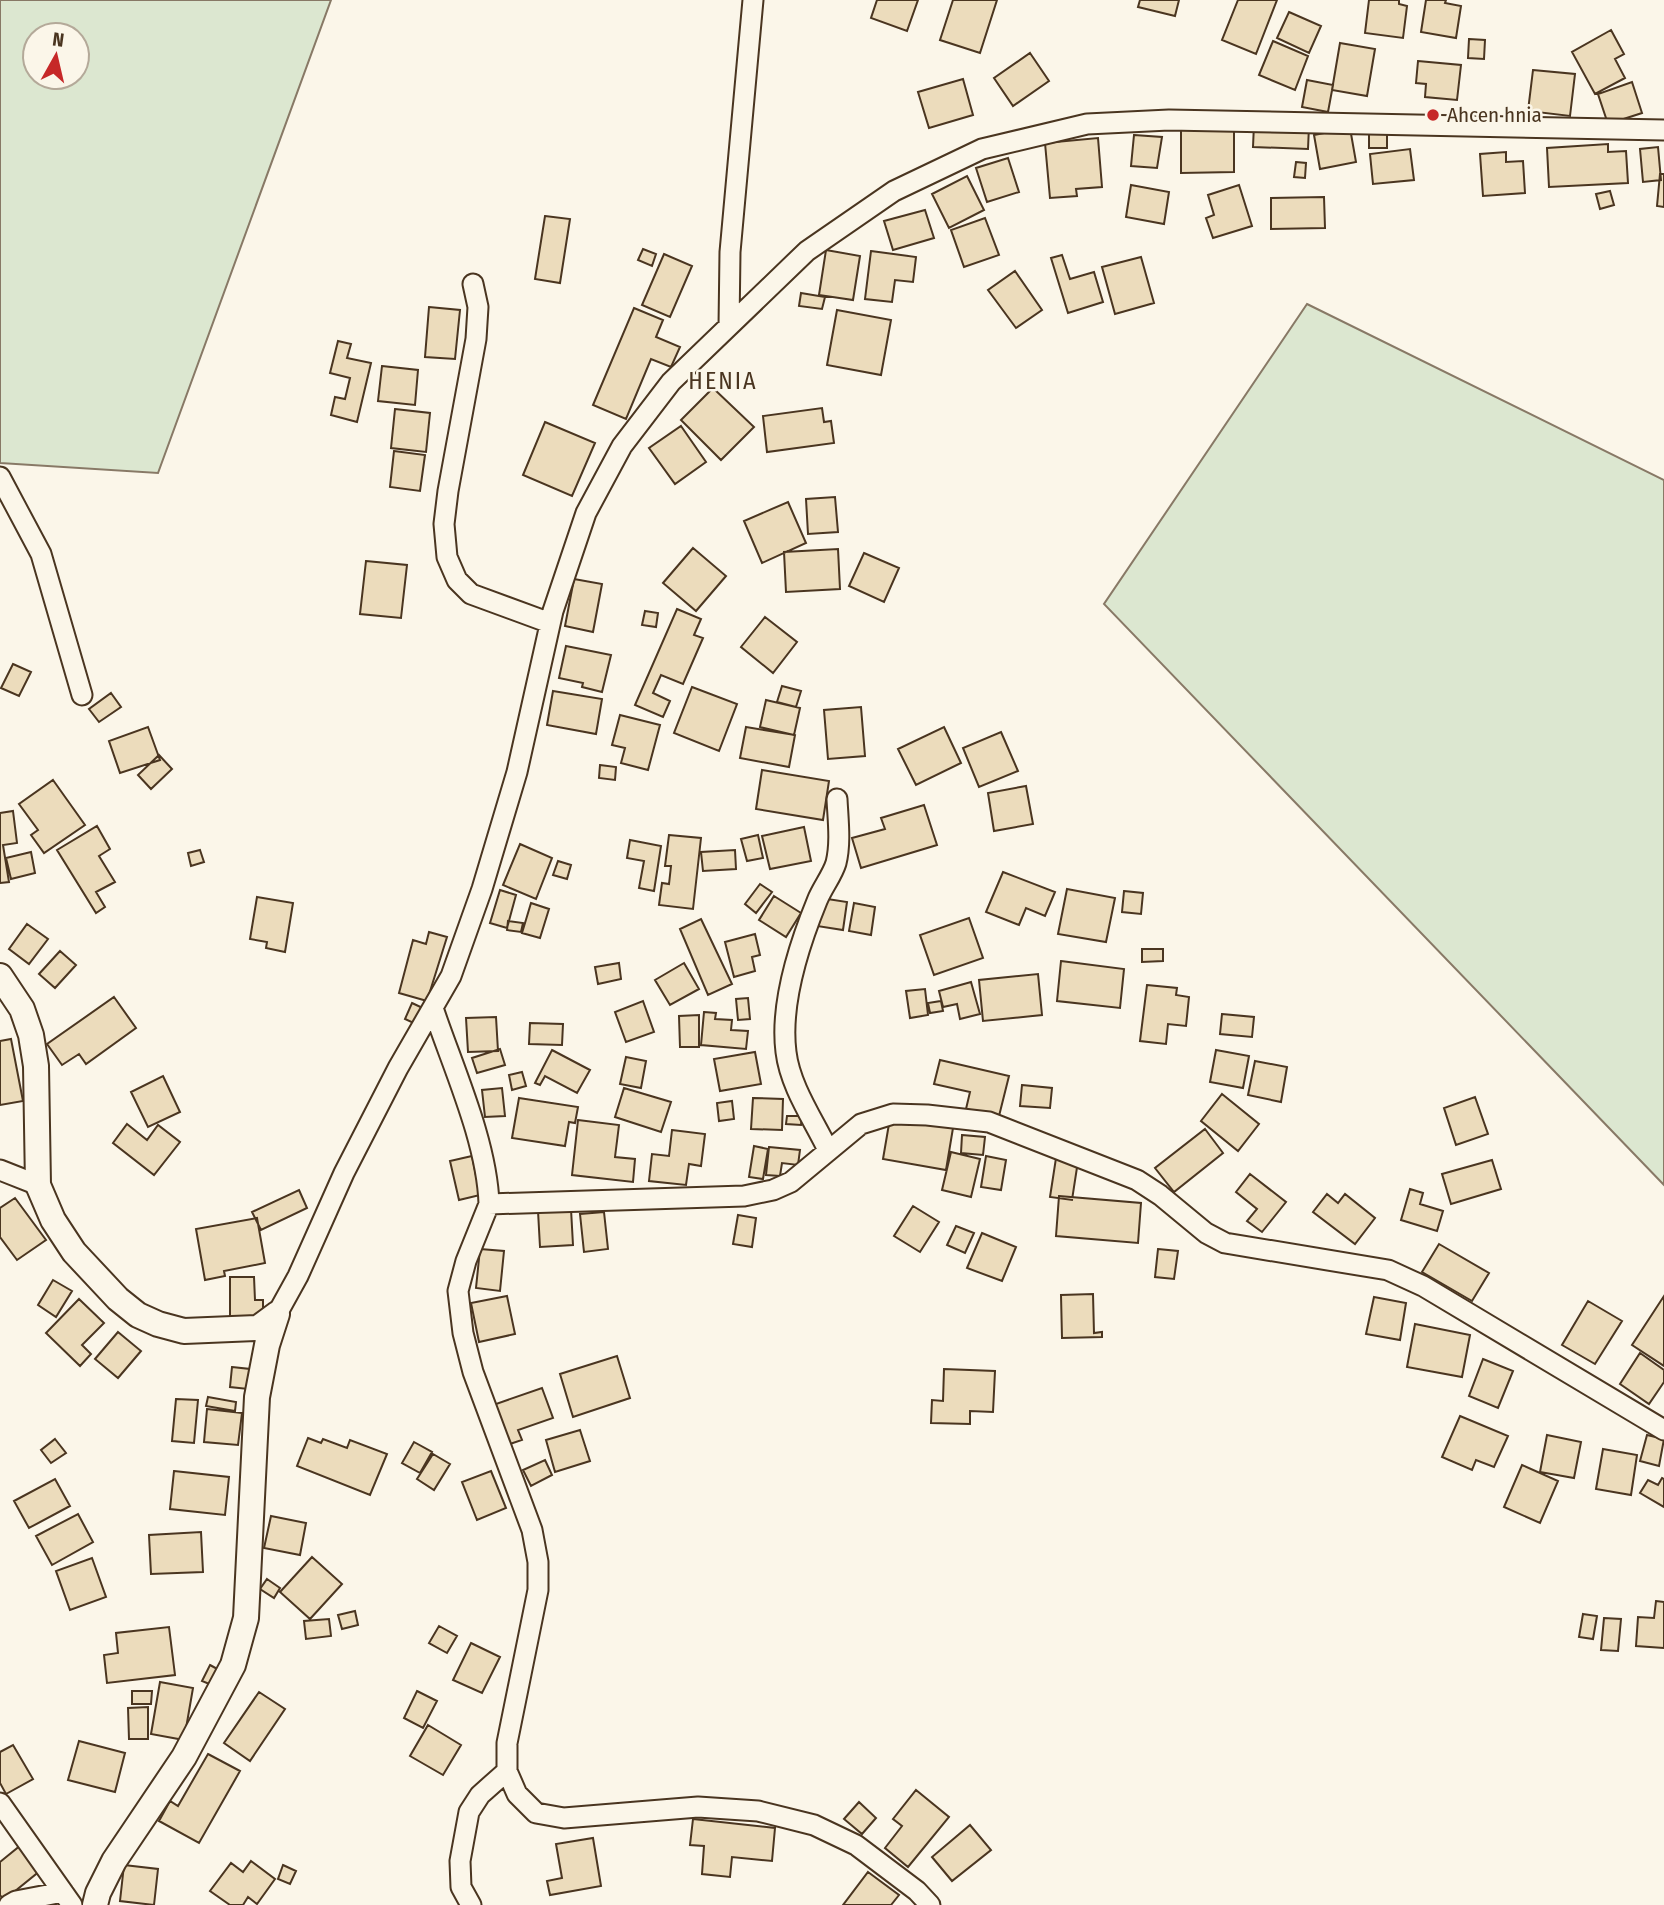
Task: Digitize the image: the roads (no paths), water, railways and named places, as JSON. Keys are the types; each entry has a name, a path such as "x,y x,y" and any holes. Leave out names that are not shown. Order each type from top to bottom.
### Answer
{"street":[{"path":"729,326 730,252 753,0"},
{"path":"95,1905 114,1861 184,1757 233,1665 246,1618 257,1397 267,1345 277,1314 298,1276 350,1161 398,1068 451,976 482,889 517,772 550,623 586,513 622,446 670,382 807,251 894,191 982,149 1087,124 1170,120 1664,130"},
{"path":"473,284 478,307 476,338 448,491 444,524 447,557 457,580 471,594 550,623"},
{"path":"0,477 41,554 82,695"},
{"path":"828,1150 791,1076 786,1051 786,1018 789,992 813,910 835,865 838,849 837,799"},
{"path":"0,976 22,1009 31,1035 36,1066 38,1185 53,1220 74,1252 118,1299 138,1315 158,1324 184,1331 258,1328 277,1314"},
{"path":"433,1008 483,1153 488,1179 489,1204 466,1261 458,1291 463,1333 473,1372 532,1530 538,1562 538,1590 507,1743 507,1771 517,1794 536,1813 564,1818 698,1807 758,1811 814,1825 856,1844 917,1891 930,1905"},
{"path":"489,1204 744,1196 774,1190 791,1182 861,1124 893,1114 989,1122 1137,1180 1160,1195 1206,1233 1225,1243 1388,1270 1423,1286 1664,1430"},
{"path":"0,1170 38,1185"},
{"path":"471,1905 461,1887 460,1861 469,1812 480,1795 507,1771"},
{"path":"0,1803 68,1899"},
{"path":"9,1905 16,1901 68,1899"}],"place":[{"name":"Ahcen hnia","path":"1433,115"}],"district":[{"name":"HENIA","path":"723,381"}]}
